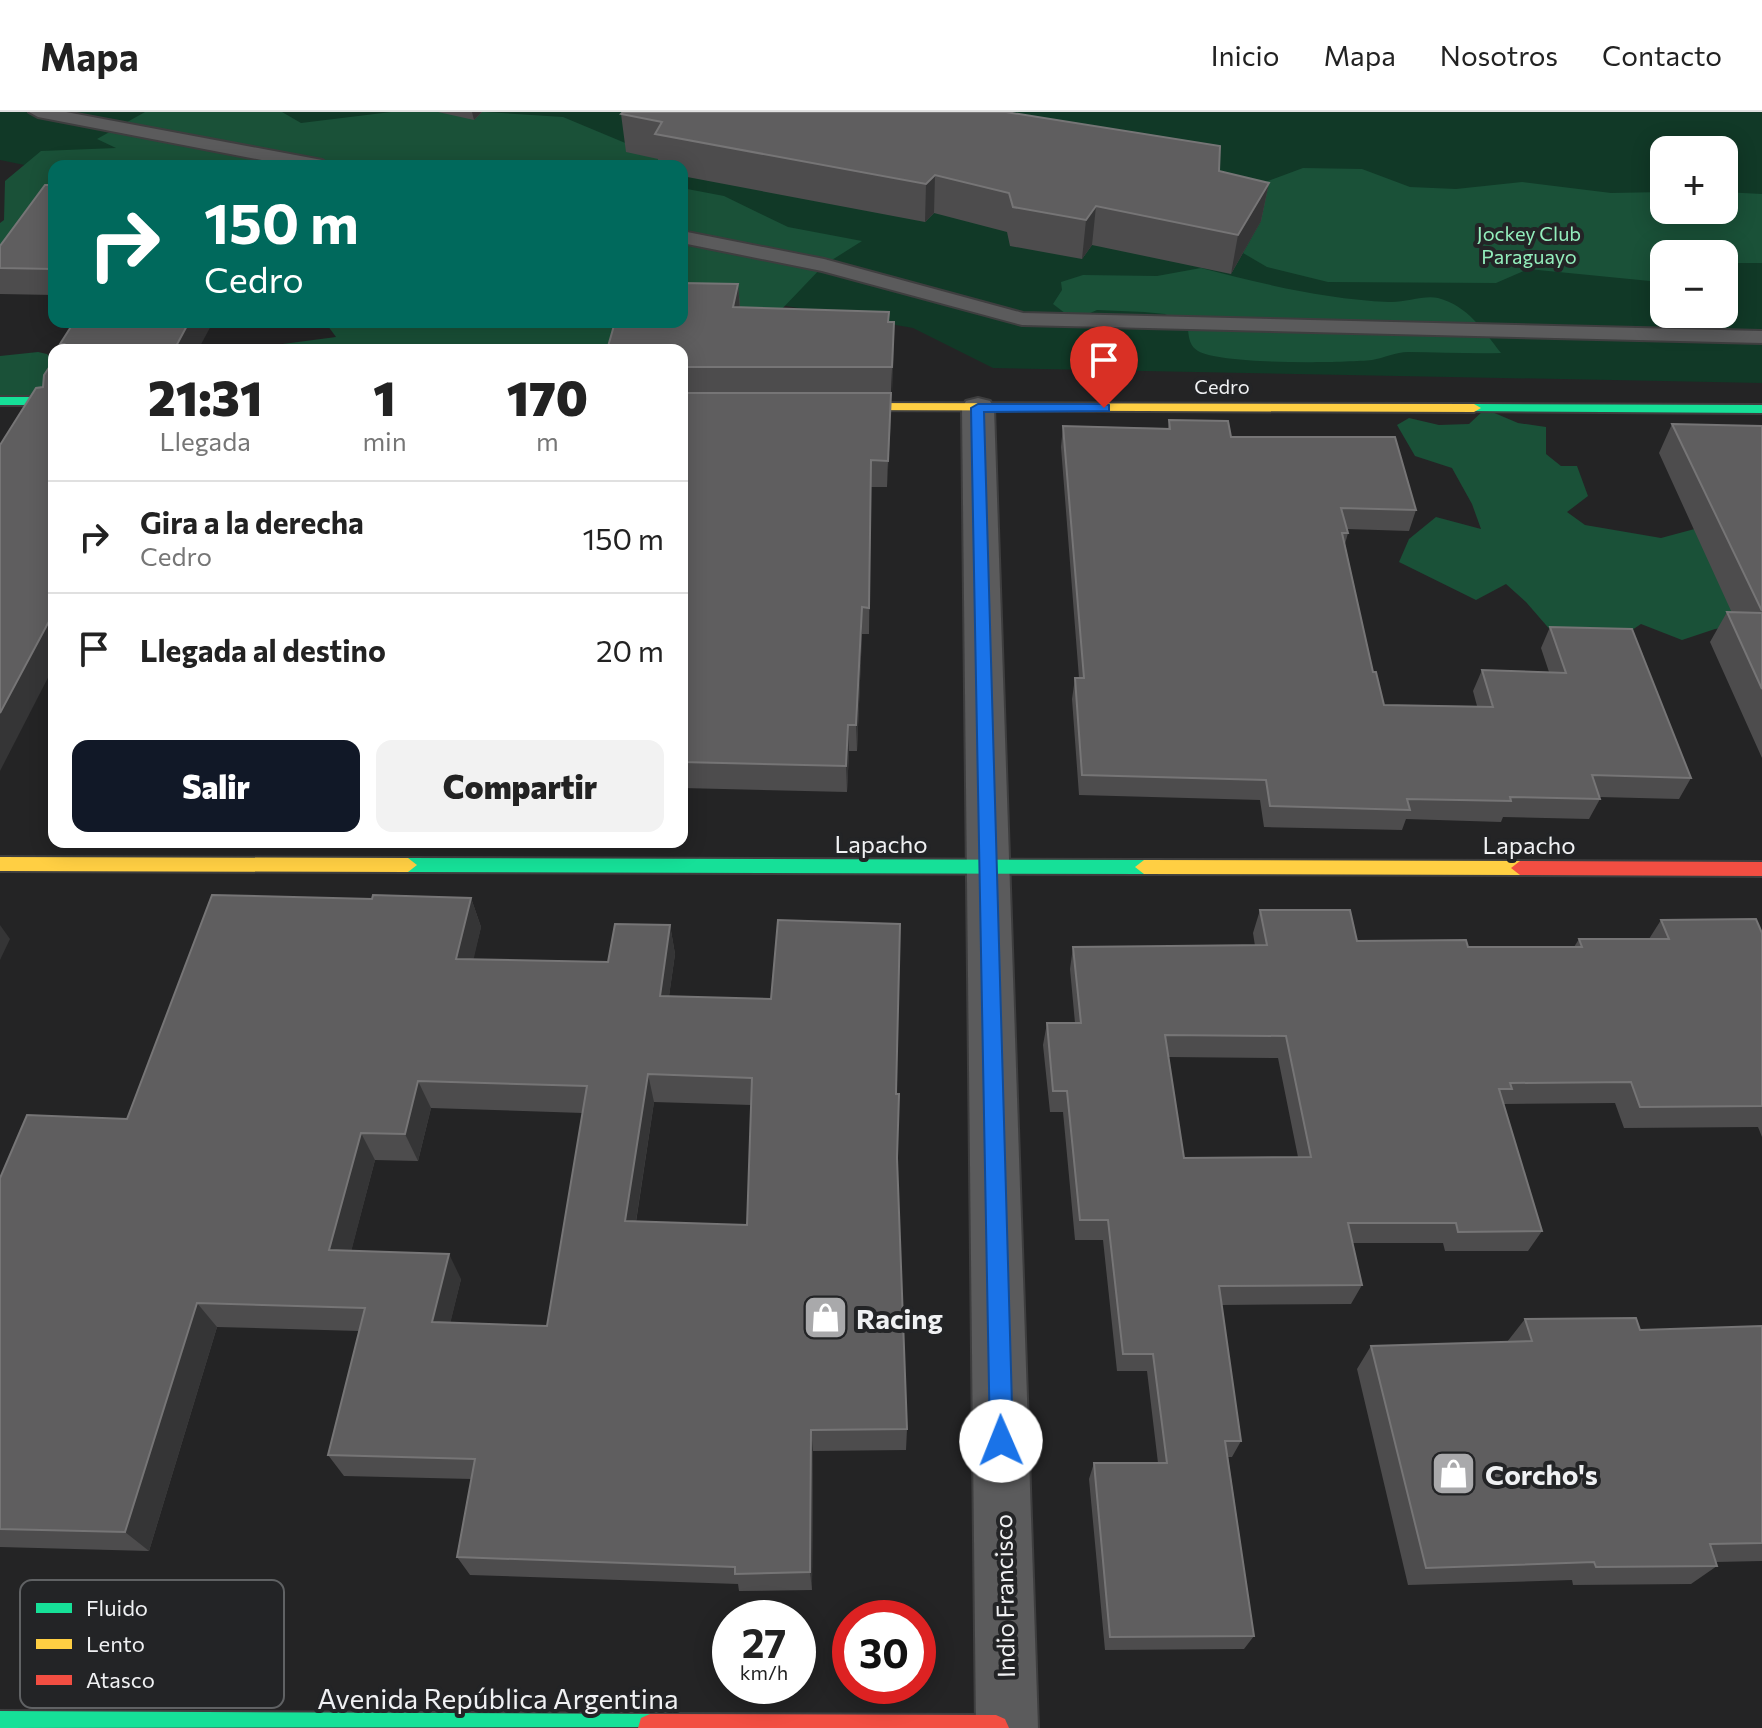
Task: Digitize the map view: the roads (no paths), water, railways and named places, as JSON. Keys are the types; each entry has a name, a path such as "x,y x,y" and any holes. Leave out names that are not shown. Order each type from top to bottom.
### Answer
{"main road":[{"path":"0,401 48,401"},
{"name":"Cedro","path":"806,407 1762,409"},
{"name":"Lapacho","path":"0,864 1762,869"},
{"name":"Avenida República Argentina","path":"0,1724 996,1728"}],"street":[{"name":"Indio Francisco","path":"978,408 1007,1728"}],"lane":[{"path":"38,112 290,160"},
{"path":"688,238 824,265 1022,319 1762,337"}],"place":[{"name":"Racing","path":"825,1318"},
{"name":"Corcho's","path":"1454,1474"}],"park label":[{"name":"Jockey Club Paraguayo","path":"1529,244"}]}
